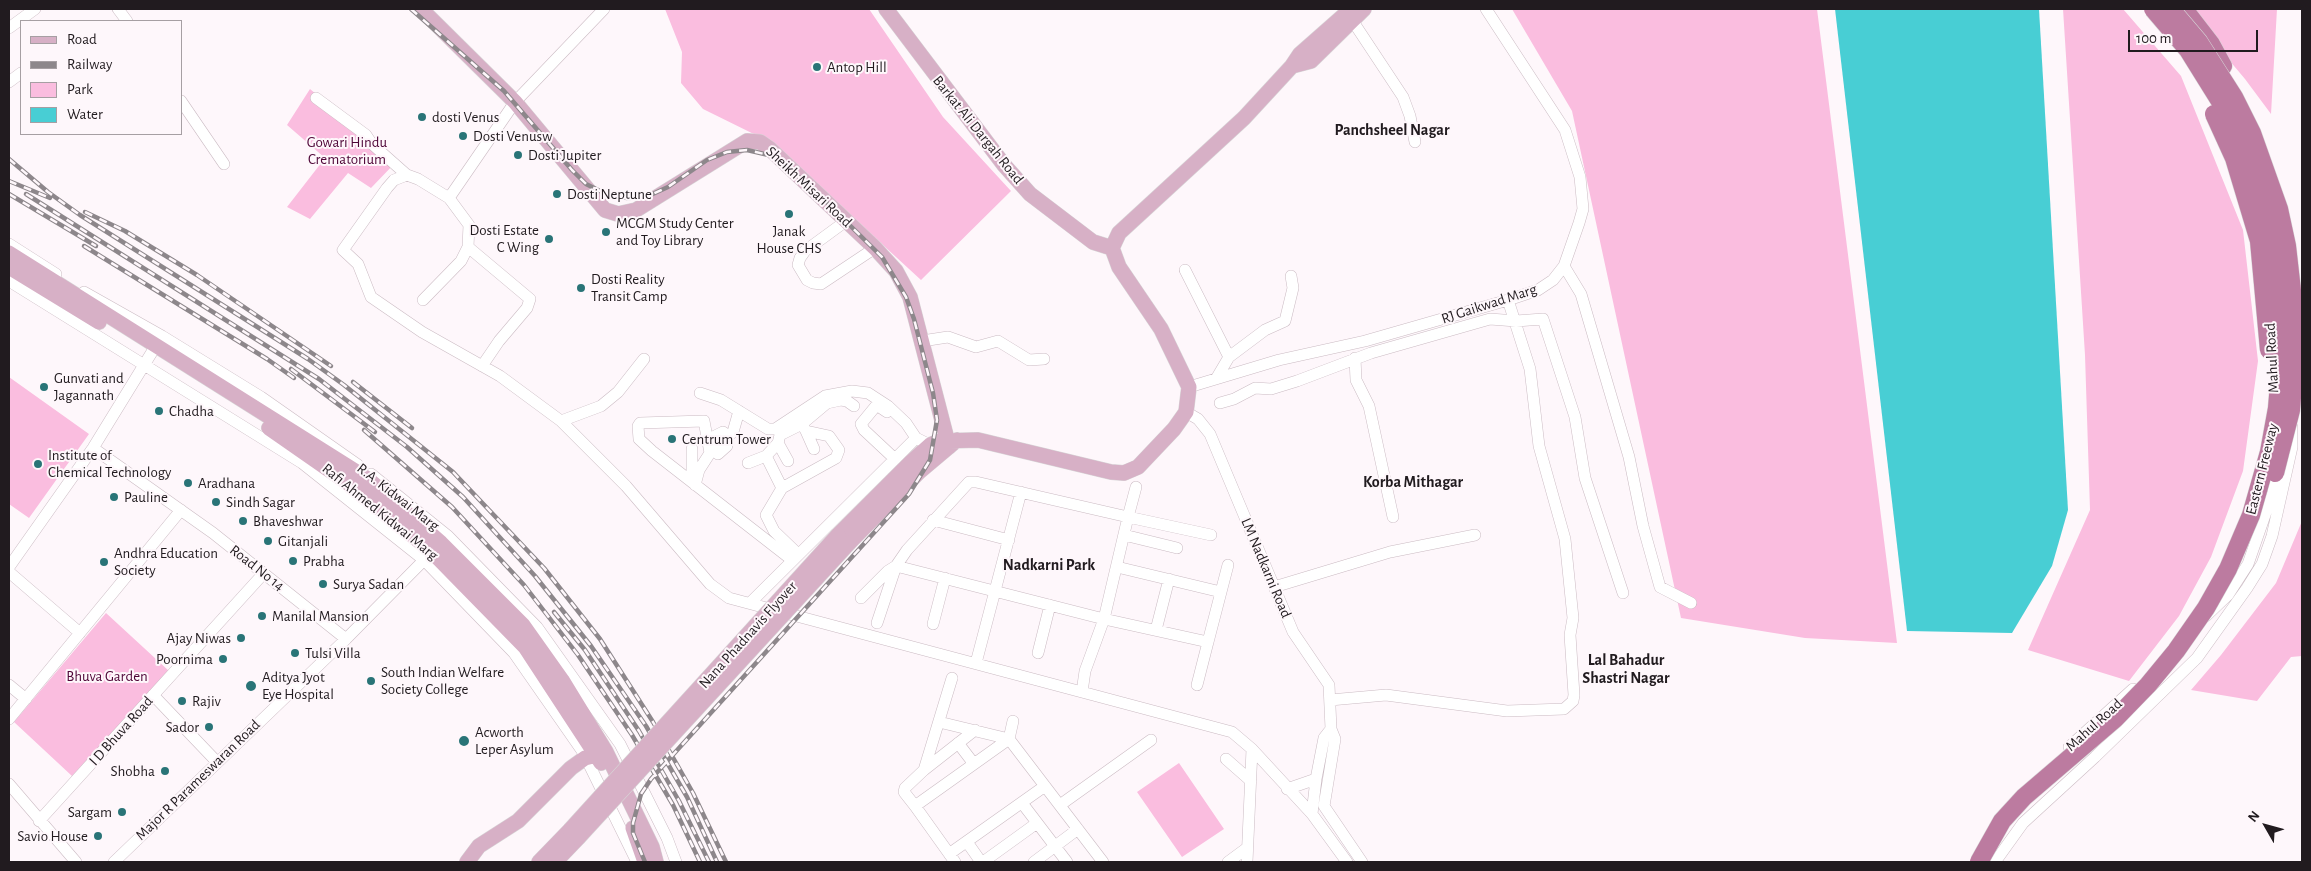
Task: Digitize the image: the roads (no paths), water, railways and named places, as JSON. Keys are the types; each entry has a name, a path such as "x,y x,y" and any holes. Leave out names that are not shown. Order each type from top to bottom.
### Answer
{"highway":[{"path":"2141,9 2178,55 2203,94 2234,158 2259,241 2270,371 2285,388 2299,371 2299,309 2291,238 2275,174 2251,114 2211,44 2184,9"},
{"name":"Eastern Freeway","path":"1990,862 2009,830 2054,782 2151,694 2211,619 2238,572 2261,519 2281,455 2291,410 2285,388 2281,360 2274,257 2265,213 2255,180 2239,139 2206,76 2188,50 2153,9"},
{"name":"Eastern Freeway","path":"1979,862 2002,821 2024,797 2115,719 2148,685 2176,651 2206,608 2228,569 2250,515 2269,452 2285,388 2295,360 2293,299 2287,246 2279,209 2252,133 2234,97 2199,42 2170,9"}],"main road":[{"name":"Sheikh Misari Road","path":"420,9 515,102 605,210 618,214 636,210 747,141 760,142 770,149 875,248 896,271 907,289 951,442"},
{"name":"Barkat Ali Dargah Road","path":"886,9 1004,165 1030,194 1093,242 1112,248"},
{"path":"924,445 978,440 1124,473 1138,467 1174,429 1186,412 1189,387 1161,329 1119,267 1112,248 1119,233 1244,118 1292,66 1311,61 1352,14 1364,9"},
{"path":"9,253 154,351"},
{"path":"9,267 368,479 436,548 523,625 562,680 596,755 626,806 645,862"},
{"name":"Nana Phadnavis Flyover","path":"574,834 838,536 915,467 924,445"},
{"path":"467,862 479,846 518,821 571,768 596,755"},
{"path":"596,755 652,847 656,862"},
{"path":"539,862 574,834"},
{"path":"555,862 574,834"}],"street":[{"path":"23,20 35,9"},
{"path":"118,9 126,20"},
{"path":"449,198 515,102 604,9"},
{"name":"RJ Gaikwad Marg","path":"1189,387 1279,360 1365,341 1508,300 1538,290 1553,280 1564,266 1583,209 1580,177 1565,130 1486,9"},
{"name":"Mahul Road","path":"1995,862 2022,823 2197,658 2233,598 2262,564 2270,522 2276,434 2267,262 2257,214 2244,172 2220,114 2185,57 2146,9"},
{"name":"Mahul Road","path":"2166,9 2210,64 2241,124 2263,174 2279,237 2289,335 2291,452 2270,522"},
{"path":"1352,14 1403,97 1410,116 1415,142"},
{"path":"9,82 20,74"},
{"path":"316,98 366,135 372,144 406,176 418,179 449,198 468,225 468,246 462,261 423,300"},
{"path":"182,102 224,164"},
{"path":"406,176 394,180 342,250 358,264 371,297 422,332 500,376 561,421 626,486 710,584 729,598 1204,725 1218,726 1232,732 1252,749 1312,814 1347,862 1359,858 1324,806 1312,814"},
{"path":"846,221 805,251 800,258 798,265 807,280 813,284 821,284 875,248"},
{"name":"R.A. Kidwai Marg","path":"9,244 88,295 154,351 302,463 436,548 537,627 620,744 667,838 676,862"},
{"path":"468,246 530,299 527,308 499,341 482,366"},
{"path":"1564,266 1582,294 1629,457 1642,526 1660,587 1691,603"},
{"path":"1186,270 1229,357"},
{"path":"1216,379 1229,357 1265,330 1285,321 1293,288 1292,276"},
{"name":"R.A. Kidwai Marg","path":"9,281 154,351"},
{"path":"1330,700 1386,695 1507,711 1564,709 1572,701 1574,696 1570,635 1573,618 1565,539 1539,446 1530,369 1508,300"},
{"path":"1220,403 1234,399 1255,388 1271,389 1355,358 1490,319 1516,321 1543,319 1575,418 1585,478 1623,593"},
{"path":"922,341 948,337 976,347 998,341 1029,360 1044,359"},
{"path":"9,567 93,448 154,351"},
{"path":"1355,358 1356,380 1369,406 1393,518"},
{"path":"561,421 600,406 618,392 644,359"},
{"path":"700,393 721,400 768,429 775,429 825,396 852,391 868,393 888,406 906,423 924,445"},
{"path":"804,428 827,403 841,400 847,401 854,406"},
{"path":"895,459 862,428 862,422 875,407 881,407 924,445"},
{"path":"729,434 739,411"},
{"name":"LM Nadkarni Road","path":"1186,412 1198,419 1210,434 1293,632 1329,685 1331,729 1335,739 1324,806"},
{"path":"696,485 699,470 710,454 704,421 640,423 636,429 641,441 696,485 795,557"},
{"path":"804,428 814,449"},
{"path":"748,463 766,456 778,443 780,434 804,428 829,436 837,446 838,454 782,488 764,511 774,531 795,557"},
{"name":"Mahul Road","path":"2291,452 2302,436"},
{"path":"778,443 788,460"},
{"path":"750,603 895,459 924,445"},
{"name":"Road No 14","path":"93,448 181,510 346,639"},
{"path":"692,449 692,471 696,485"},
{"path":"766,456 782,488"},
{"path":"877,623 896,566 933,520 969,482 1212,535"},
{"path":"1082,692 1085,671 1104,619 1136,487"},
{"path":"976,664 1021,492"},
{"path":"9,719 181,510"},
{"path":"933,520 1009,540"},
{"path":"1124,535 1178,548"},
{"path":"1274,587 1390,552 1475,535"},
{"name":"R.A. Kidwai Marg","path":"436,548 514,652 596,755 637,862"},
{"name":"Major R Parameswaran Road","path":"114,862 216,761 346,639 436,548"},
{"path":"1197,685 1228,565"},
{"path":"862,598 888,571 896,566 1104,619 1208,642"},
{"path":"1117,567 1221,592"},
{"path":"9,572 80,633"},
{"name":"I D Bhuva Road","path":"39,821 264,573"},
{"path":"933,624 945,578"},
{"path":"1156,630 1169,579"},
{"name":"Mahul Road","path":"1972,862 1996,818 2022,789 2160,663 2180,637 2233,598"},
{"path":"1038,652 1050,605"},
{"path":"924,770 952,678"},
{"path":"9,685 26,699"},
{"path":"153,696 216,761"},
{"path":"2104,716 2121,731"},
{"path":"915,806 1009,739 1013,721"},
{"path":"939,722 1009,739 1103,862"},
{"name":"LM Nadkarni Road","path":"1312,814 1316,779 1324,738 1331,729"},
{"path":"974,730 904,788 904,792 952,858 966,842 1045,786"},
{"path":"1060,805 1151,740"},
{"path":"596,755 620,744"},
{"path":"958,744 974,764"},
{"path":"1247,862 1252,749"},
{"path":"1226,760 1251,781"},
{"path":"1287,789 1316,779"},
{"path":"9,784 76,862"},
{"path":"1022,803 1067,862"},
{"path":"1996,818 2016,833"},
{"path":"966,842 982,862 1037,823"},
{"path":"1034,862 1078,829"},
{"path":"1228,862 1247,848"}],"water":[{"path":"1835,9 2039,9 2068,510 2052,566 2012,633 1907,631"}],"railway":[{"path":"411,9 504,91 586,184 604,193 627,198 646,197 668,187 707,160 727,152 747,150 773,156 811,187 882,257 906,297 914,319 933,393 937,420 930,460 909,494 651,779 641,794 633,823 633,833 645,862"},
{"path":"9,159 48,192 80,215 308,359 344,385 453,472 544,568 600,639 653,722 693,793 726,862"},
{"path":"9,181 50,198"},
{"path":"9,194 96,246"},
{"path":"26,194 319,379 407,447 463,497 535,576 591,646 646,726 687,797 717,862"},
{"path":"85,212 125,231 197,275 331,366"},
{"path":"84,246 267,359 294,378"},
{"path":"291,369 375,432"},
{"path":"353,382 412,428"},
{"path":"364,430 452,507 524,585 578,655 632,735 673,805 700,862"},
{"path":"554,612 585,650 639,731 679,801 709,862"}],"place":[{"name":"Antop Hill","path":"817,67"},
{"name":"dosti Venus","path":"422,117"},
{"name":"Dosti Venusw","path":"463,136"},
{"name":"Dosti Jupiter","path":"518,155"},
{"name":"Dosti Neptune","path":"557,194"},
{"name":"Janak House CHS","path":"789,214"},
{"name":"MCGM Study Center and Toy Library","path":"606,232"},
{"name":"Dosti Estate C Wing","path":"549,239"},
{"name":"Dosti Reality Transit Camp","path":"581,288"},
{"name":"Gunvati and Jagannath","path":"44,387"},
{"name":"Chadha","path":"159,411"},
{"name":"Centrum Tower","path":"672,439"},
{"name":"Institute of Chemical Technology","path":"38,464"},
{"name":"Aradhana","path":"188,483"},
{"name":"Pauline","path":"114,497"},
{"name":"Sindh Sagar","path":"216,502"},
{"name":"Bhaveshwar","path":"243,521"},
{"name":"Gitanjali","path":"268,541"},
{"name":"Prabha","path":"293,561"},
{"name":"Andhra Education Society","path":"104,562"},
{"name":"Surya Sadan","path":"323,584"},
{"name":"Manilal Mansion","path":"262,616"},
{"name":"Ajay Niwas","path":"241,638"},
{"name":"Tulsi Villa","path":"295,653"},
{"name":"Poornima","path":"223,659"},
{"name":"South Indian Welfare Society College","path":"371,681"},
{"name":"Aditya Jyot Eye Hospital","path":"251,686"},
{"name":"Rajiv","path":"182,701"},
{"name":"Sador","path":"209,727"},
{"name":"Acworth Leper Asylum","path":"464,741"},
{"name":"Shobha","path":"165,771"},
{"name":"Sargam","path":"122,812"},
{"name":"Savio House","path":"98,836"}],"district":[{"name":"Panchsheel Nagar","path":"1392,130"},
{"name":"Korba Mithagar","path":"1413,482"},
{"name":"Nadkarni Park","path":"1049,565"},
{"name":"Lal Bahadur Shastri Nagar","path":"1626,669"}],"park label":[{"name":"Gowari Hindu Crematorium","path":"347,150"},
{"name":"Bhuva Garden","path":"107,676"}]}
